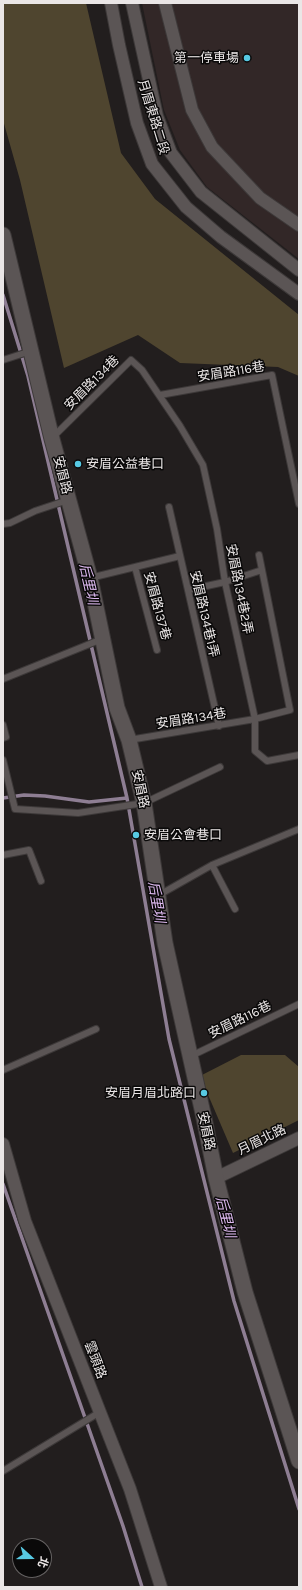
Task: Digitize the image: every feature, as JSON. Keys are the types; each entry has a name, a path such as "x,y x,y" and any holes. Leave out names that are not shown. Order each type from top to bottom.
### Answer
{"street":[{"name":"月眉東路二段","path":"112,3 119,45 137,123 152,164 192,212 221,237 299,294"},
{"name":"月眉東路二段","path":"132,3 157,116 171,153 200,192 299,270"},
{"path":"165,3 192,110 212,147 260,198 299,225"},
{"name":"安眉路","path":"3,235 52,439 90,578 117,708 129,740 144,803 165,943 216,1178 246,1292 299,1461"},
{"name":"月眉北路","path":"216,1178 299,1138"},
{"name":"雲頭路","path":"3,1144 25,1220 130,1489 161,1587"}],"lane":[{"path":"3,360 31,351"},
{"name":"安眉路134巷","path":"52,439 131,360 142,370 160,396"},
{"name":"安眉路116巷","path":"160,396 272,375 299,504"},
{"name":"安眉路134巷2弄","path":"160,396 203,465 217,529 225,582 255,719 255,750 267,761 299,755"},
{"path":"3,524 10,523 35,511 68,500"},
{"name":"安眉路134巷1弄","path":"169,507 219,726"},
{"path":"188,590 225,582 262,570 259,555"},
{"name":"安眉路137巷","path":"90,578 180,556"},
{"name":"安眉路137巷","path":"135,567 157,650"},
{"name":"安眉路134巷","path":"129,740 219,726 290,710 262,570"},
{"path":"3,679 103,638"},
{"path":"3,725 6,737 3,738"},
{"path":"3,760 14,809 78,813 144,803 220,767"},
{"path":"157,895 212,865 299,829"},
{"path":"3,855 30,850 41,881"},
{"path":"212,865 235,909"},
{"name":"安眉路116巷","path":"190,1057 299,1004"},
{"path":"3,1070 96,1029"},
{"path":"3,1471 100,1412"}],"shaded area":[{"path":"3,3 86,3 121,153 155,199 299,315 299,376 278,367 180,363 138,335 64,368 20,180 3,120"},
{"path":"142,3 299,3 299,259 207,187 180,150 164,110"},
{"path":"241,1055 285,1055 299,1067 299,1120 233,1153 200,1076"}],"waterway":[{"name":"后里圳","path":"3,295 28,376 127,798 169,1039 234,1301 299,1509"},
{"path":"3,798 24,795 45,796 89,802 127,798"},
{"path":"3,1184 123,1526 142,1587"}],"place":[{"name":"第一停車場","path":"247,58"},
{"name":"安眉公益巷口","path":"78,464"},
{"name":"安眉公會巷口","path":"136,835"},
{"name":"安眉月眉北路口","path":"204,1093"}]}
